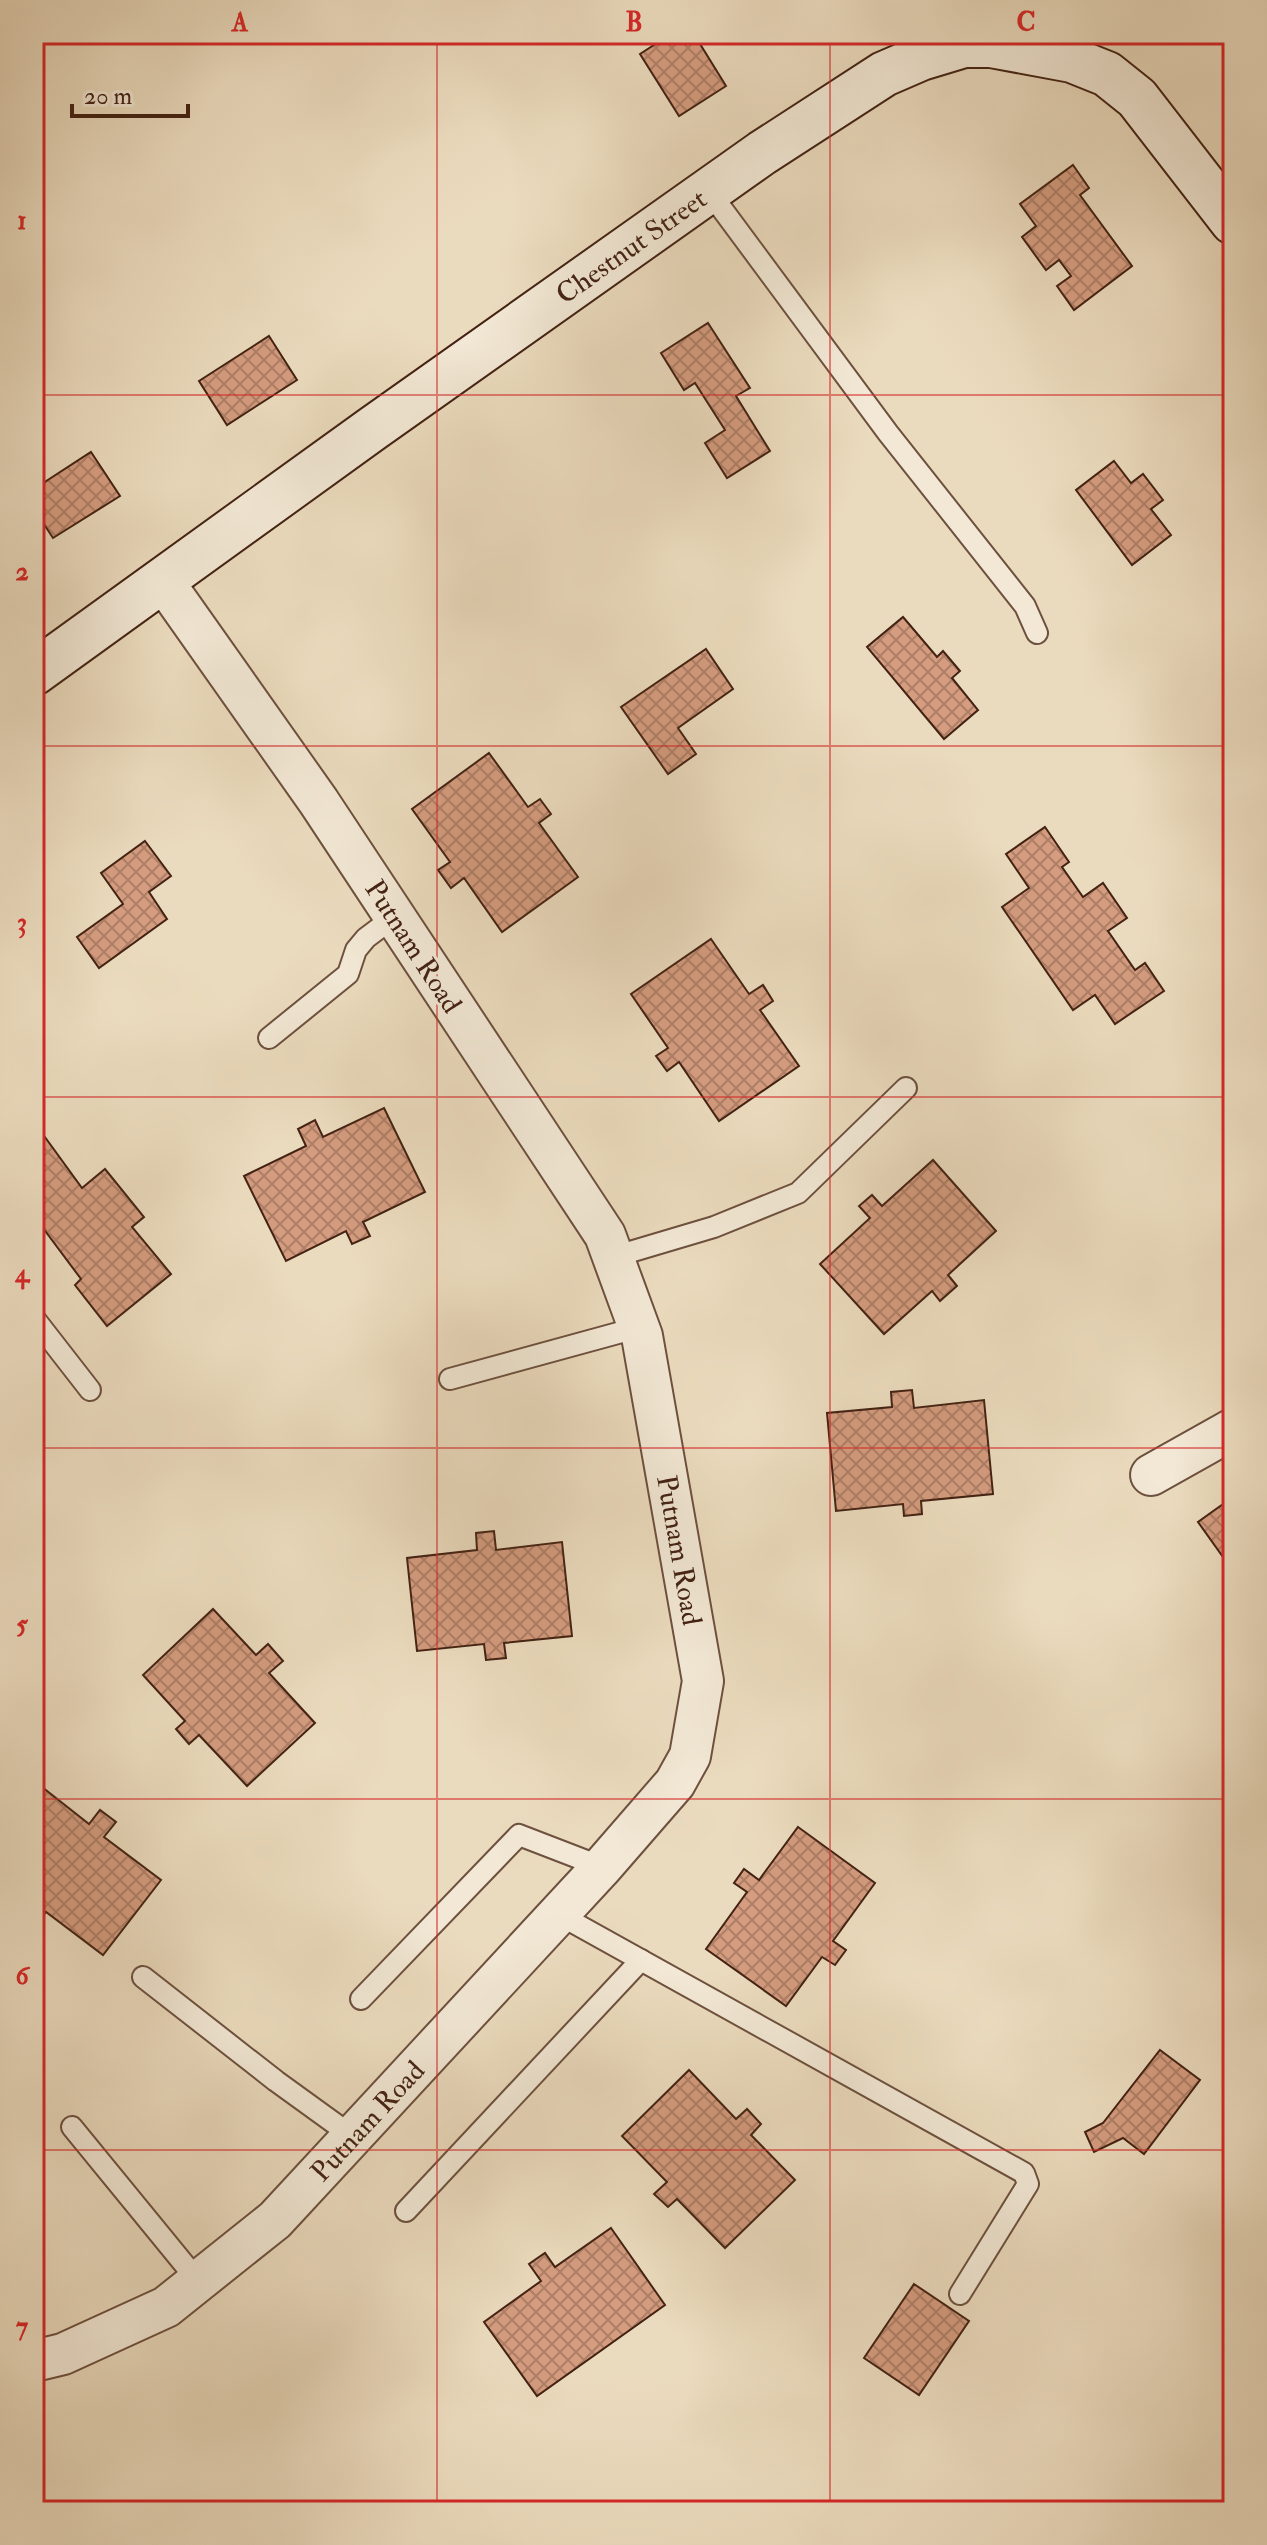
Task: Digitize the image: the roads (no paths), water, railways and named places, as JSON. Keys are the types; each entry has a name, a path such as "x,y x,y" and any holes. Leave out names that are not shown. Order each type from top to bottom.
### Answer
{"street":[{"name":"Chestnut Street","path":"34,673 708,190 884,74 921,58 964,45 991,45 1072,60 1107,74 1137,98 1233,222"},
{"name":"Putnam Road","path":"34,2359 63,2354 166,2307 275,2220 602,1867 675,1783 690,1756 703,1681 640,1327 605,1235 319,802 163,581"},
{"path":"1151,1475 1233,1429"}],"lane":[{"path":"708,190 888,433 1025,606 1037,633"},
{"path":"269,1038 348,974 356,950 366,938 394,917"},
{"path":"613,1257 714,1227 798,1193 906,1088"},
{"path":"34,1318 90,1390"},
{"path":"450,1379 640,1327"},
{"path":"361,1999 519,1835 602,1867"},
{"path":"558,1914 1024,2173 1028,2184 960,2294"},
{"path":"406,2211 641,1960"},
{"path":"143,1977 352,2136"},
{"path":"72,2127 198,2281"}]}
